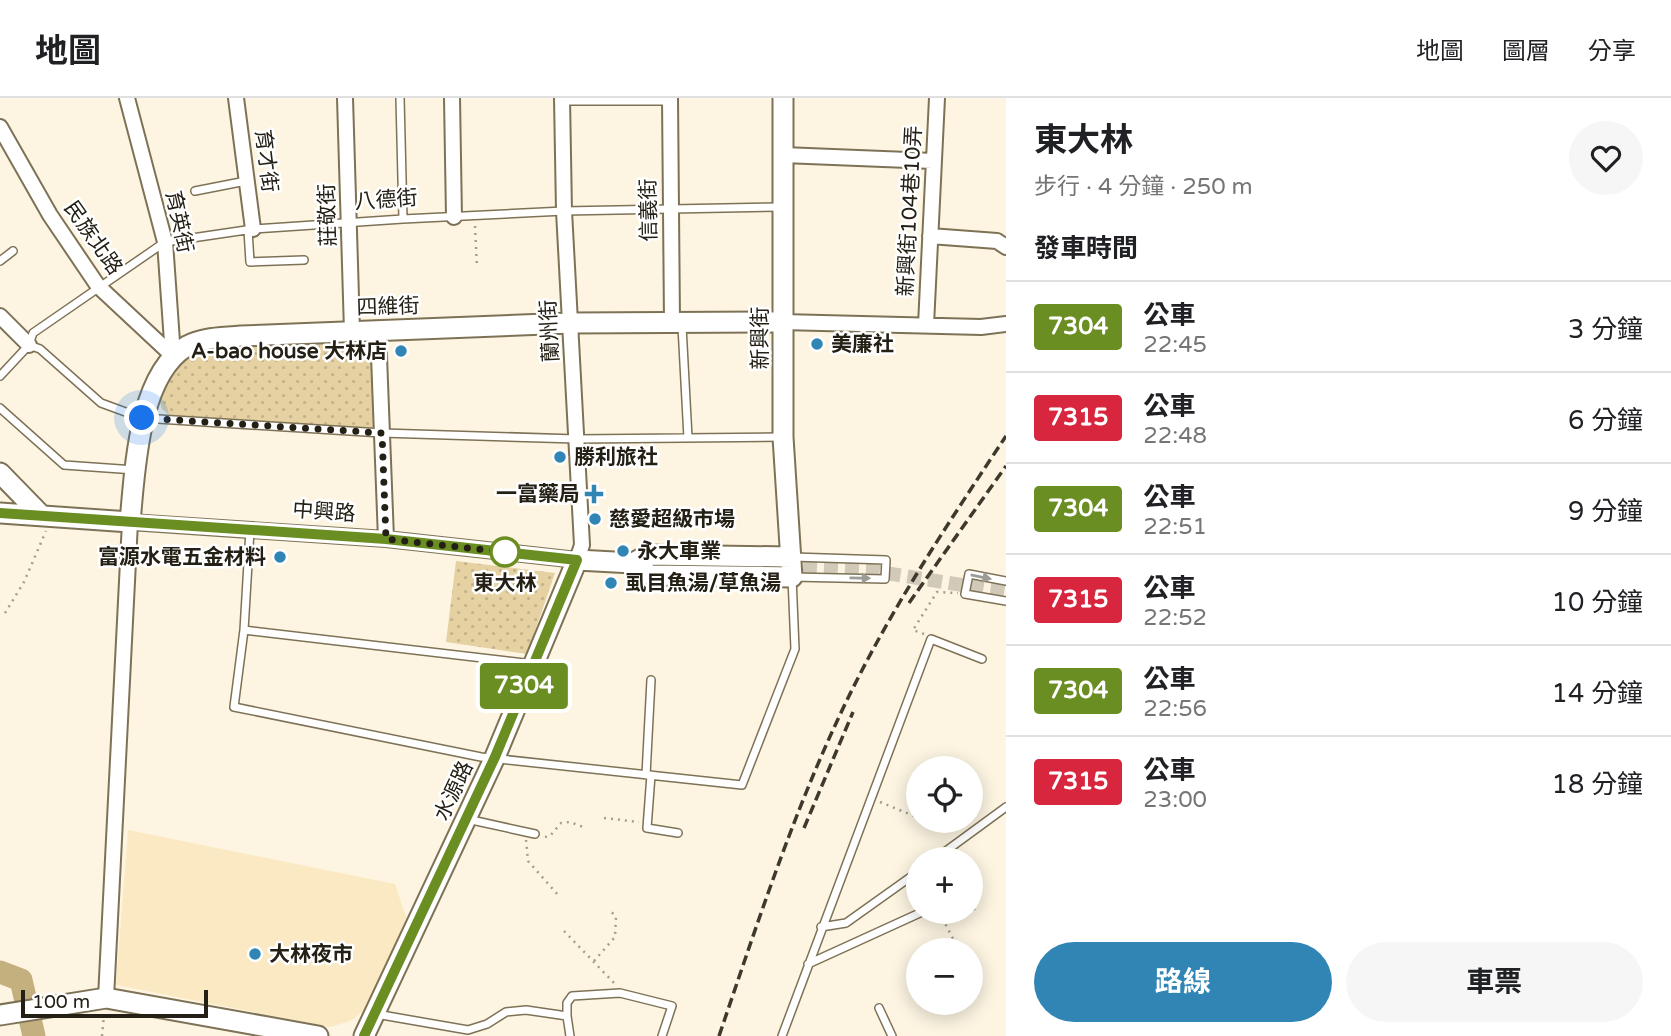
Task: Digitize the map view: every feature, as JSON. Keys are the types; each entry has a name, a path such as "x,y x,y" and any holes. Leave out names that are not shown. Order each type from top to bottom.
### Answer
{"street":[{"name":"育英街","path":"127,98 165,242 173,356"},
{"name":"育才街","path":"236,98 251,230"},
{"name":"莊敬街","path":"345,98 352,331"},
{"path":"453,98 454,217"},
{"name":"新興街","path":"783,98 783,438 791,567"},
{"name":"新興街104巷10弄","path":"926,325 937,98"},
{"name":"蘭州街","path":"562,99 564,211 582,545 577,560"},
{"name":"信義街","path":"670,99 670,208 677,321"},
{"name":"民族北路","path":"0,127 50,215 98,286 173,356"},
{"path":"783,155 933,161"},
{"path":"930,236 1002,244 1006,227"},
{"path":"0,316 29,345"},
{"path":"782,322 981,327 1006,324"},
{"name":"四維街","path":"173,356 199,341 352,331 571,323 782,322"},
{"path":"378,330 386,539"},
{"path":"106,998 130,522 135,470 142,418 173,356"},
{"path":"0,473 41,515"},
{"name":"中興路","path":"0,513 386,539 577,560 639,563 648,555 791,567"},
{"name":"水源路","path":"364,1036 495,757 577,560"},
{"path":"6,1013 106,998 318,1036"}],"lane":[{"path":"400,98 403,219"},
{"path":"562,99 670,99"},
{"path":"195,191 247,181"},
{"name":"八德街","path":"0,376 29,345 33,333 165,242 251,230 403,219 564,211 783,207"},
{"path":"251,230 250,262 304,260"},
{"path":"0,261 13,251"},
{"path":"677,321 688,438"},
{"path":"29,345 40,349 101,403 142,418 382,433 577,439 783,438"},
{"path":"0,408 64,465 135,470"},
{"path":"250,529 244,629 234,707 495,757 742,785 795,649 791,567"},
{"path":"886,560 885,579 791,567 886,560"},
{"path":"1006,582 969,575 965,594 1006,601"},
{"path":"244,629 533,665"},
{"path":"782,1036 821,926 931,639 982,659"},
{"path":"651,680 646,823 647,828 678,833"},
{"path":"951,847 1006,807"},
{"path":"466,819 535,834"},
{"path":"821,926 846,923 906,880"},
{"path":"808,964 906,919"},
{"path":"570,1036 567,1003 572,996 613,992 672,1006 662,1036"},
{"path":"879,1008 892,1036"},
{"path":"375,1014 468,1030 486,1024 506,1012 526,1010 567,1016"}],"path":[{"path":"474,216 477,268"},
{"path":"5,613 47,534 41,515"},
{"path":"870,799 906,813"},
{"path":"604,818 646,823"},
{"path":"558,895 528,861 526,839 535,834 550,836 561,823 570,822 586,828"},
{"path":"593,962 615,937 616,917 609,909"},
{"path":"564,931 615,984 613,992"},
{"path":"102,1036 106,998"}],"shaded area":[{"path":"371,343 374,429 171,416 162,409 159,399 178,365 191,356 212,350 268,344"},
{"path":"456,561 555,573 527,654 446,642"},
{"name":"大林夜市","path":"128,830 395,884 408,923 364,1011 350,1021 330,1027 116,985"}],"waterway":[{"path":"0,972 21,980 34,1036"}],"tunnel":[{"path":"782,566 867,570 1006,592"}],"railway":[{"path":"719,1036 782,856 836,723 909,587 1006,436"},
{"path":"909,603 1006,466"},
{"path":"804,828 853,712"}],"bus line":[{"name":"7304","path":"0,513 386,539 577,560 495,757 364,1036"}],"place":[{"name":"美廉社","path":"817,344"},
{"name":"A-bao house 大林店","path":"401,351"},
{"name":"勝利旅社","path":"560,457"},
{"name":"一富藥局","path":"594,494"},
{"name":"慈愛超級市場","path":"595,519"},
{"name":"永大車業","path":"623,551"},
{"name":"東大林","path":"505,552"},
{"name":"富源水電五金材料","path":"280,557"},
{"name":"虱目魚湯/草魚湯","path":"611,583"},
{"name":"大林夜市","path":"255,954"}],"route":[{"path":"142,418 382,433 386,539 505,552"}]}
